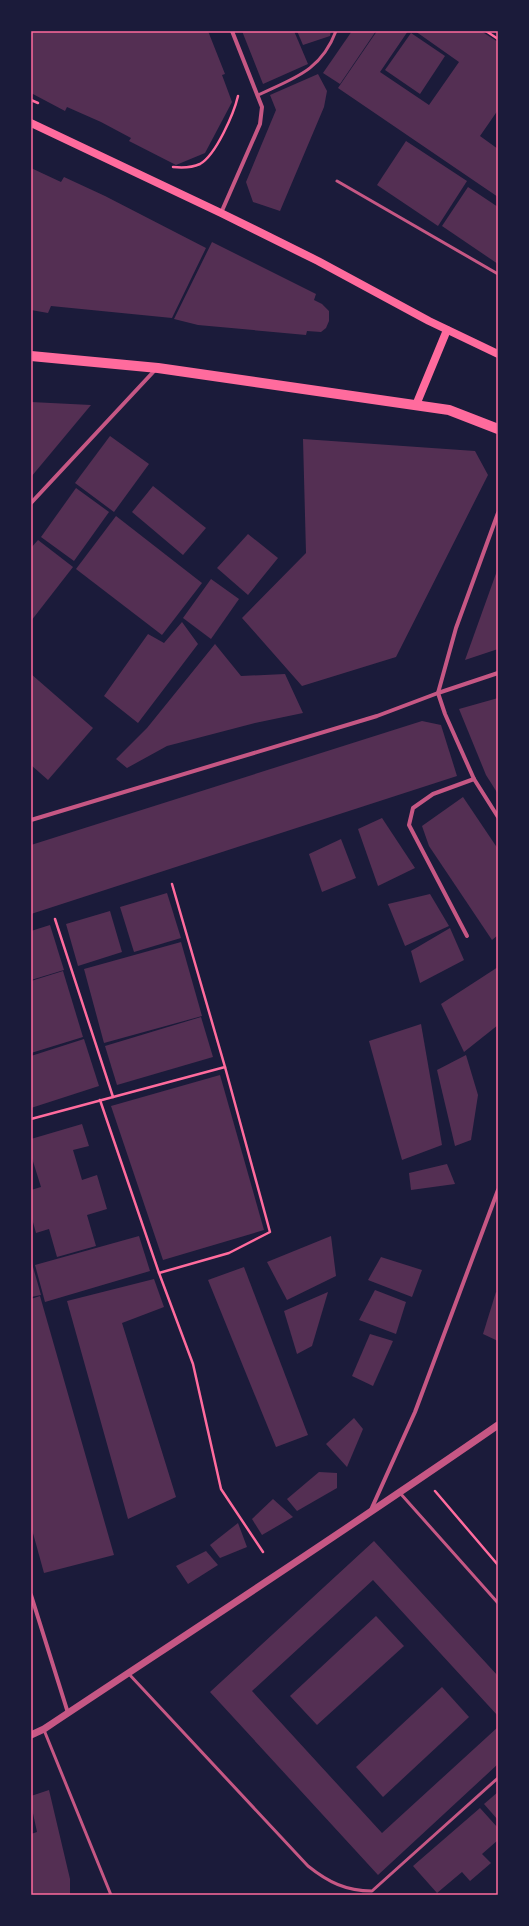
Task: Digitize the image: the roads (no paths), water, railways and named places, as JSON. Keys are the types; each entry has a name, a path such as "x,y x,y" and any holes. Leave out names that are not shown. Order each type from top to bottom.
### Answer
{"main road":[{"path":"31,123 221,213 318,261 447,330 498,354"},
{"path":"416,405 447,330"},
{"path":"31,356 158,368 449,410 498,429"}],"street":[{"path":"221,213 260,124 262,107 232,31"},
{"path":"31,503 158,368"},
{"path":"498,513 456,628 438,692 445,714 474,779 498,816"},
{"path":"31,820 378,716 438,692 498,673"},
{"path":"467,936 409,825 413,808 433,794 474,779"},
{"path":"369,1514 415,1412 498,1190"},
{"path":"31,1735 44,1729 369,1514 498,1425"},
{"path":"31,1595 68,1713"}],"lane":[{"path":"258,95 304,74 326,53 336,31"},
{"path":"337,181 498,274"},
{"path":"400,1493 498,1603"},
{"path":"128,1673 308,1866 325,1879 355,1890 372,1890 498,1778"},
{"path":"44,1729 111,1895"}]}
